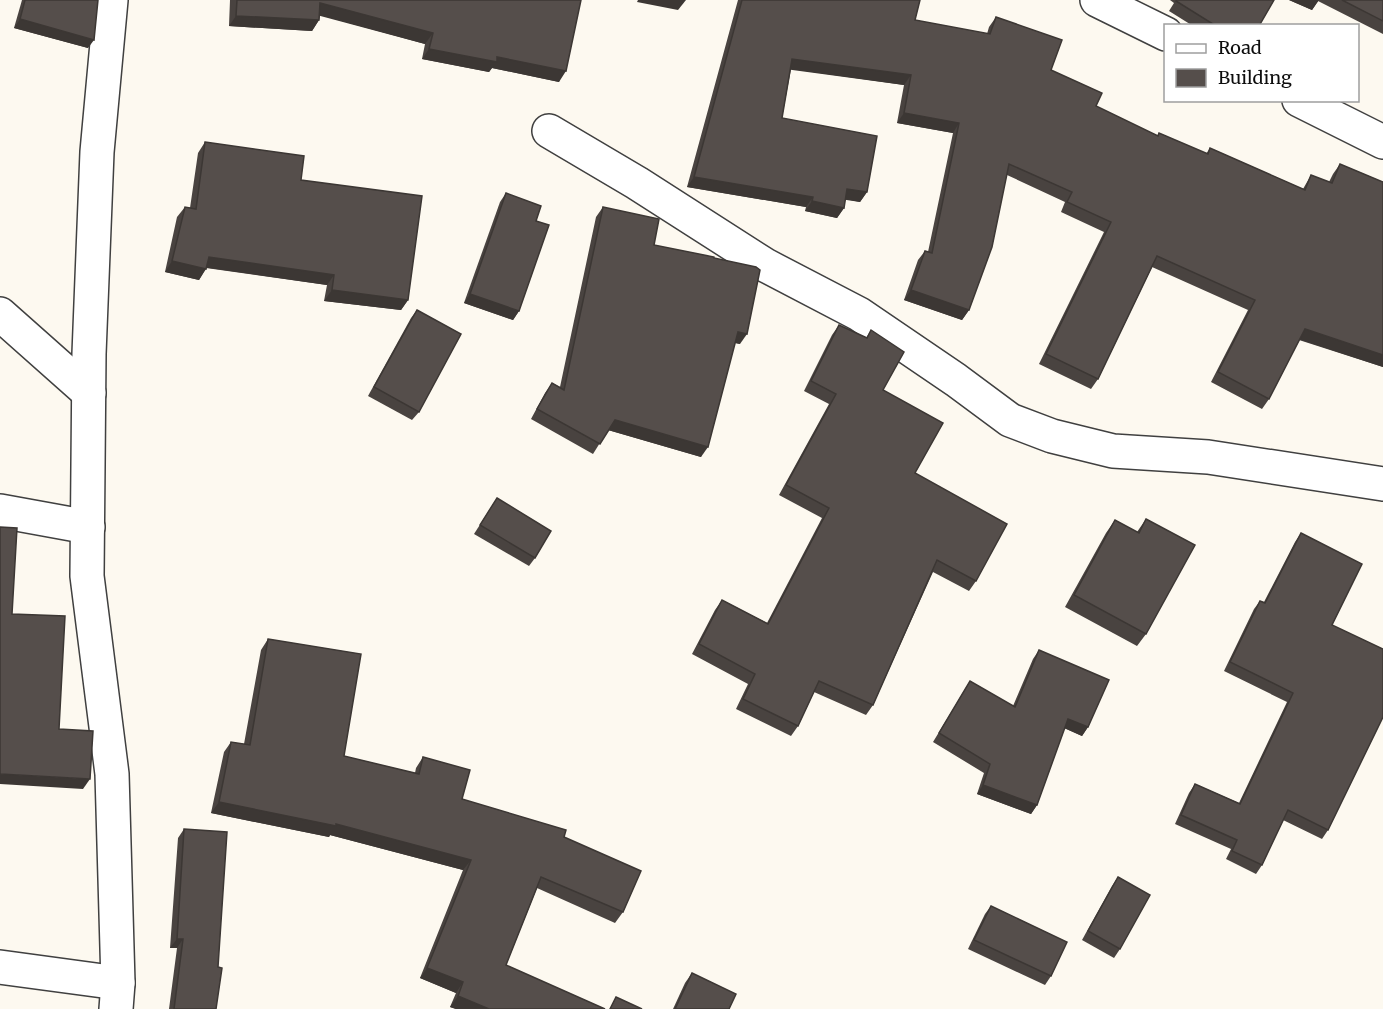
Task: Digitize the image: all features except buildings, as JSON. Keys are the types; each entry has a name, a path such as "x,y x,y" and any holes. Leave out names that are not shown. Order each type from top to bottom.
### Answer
{"street":[{"path":"0,967 117,996 112,774 87,576 89,393 97,152 111,0"},
{"path":"1097,0 1164,33"},
{"path":"1303,102 1383,142"},
{"path":"549,131 637,183 765,265 859,314 1010,420 1052,436 1113,451 1208,457 1383,484"},
{"path":"0,314 89,393"},
{"path":"0,511 88,527"}]}
